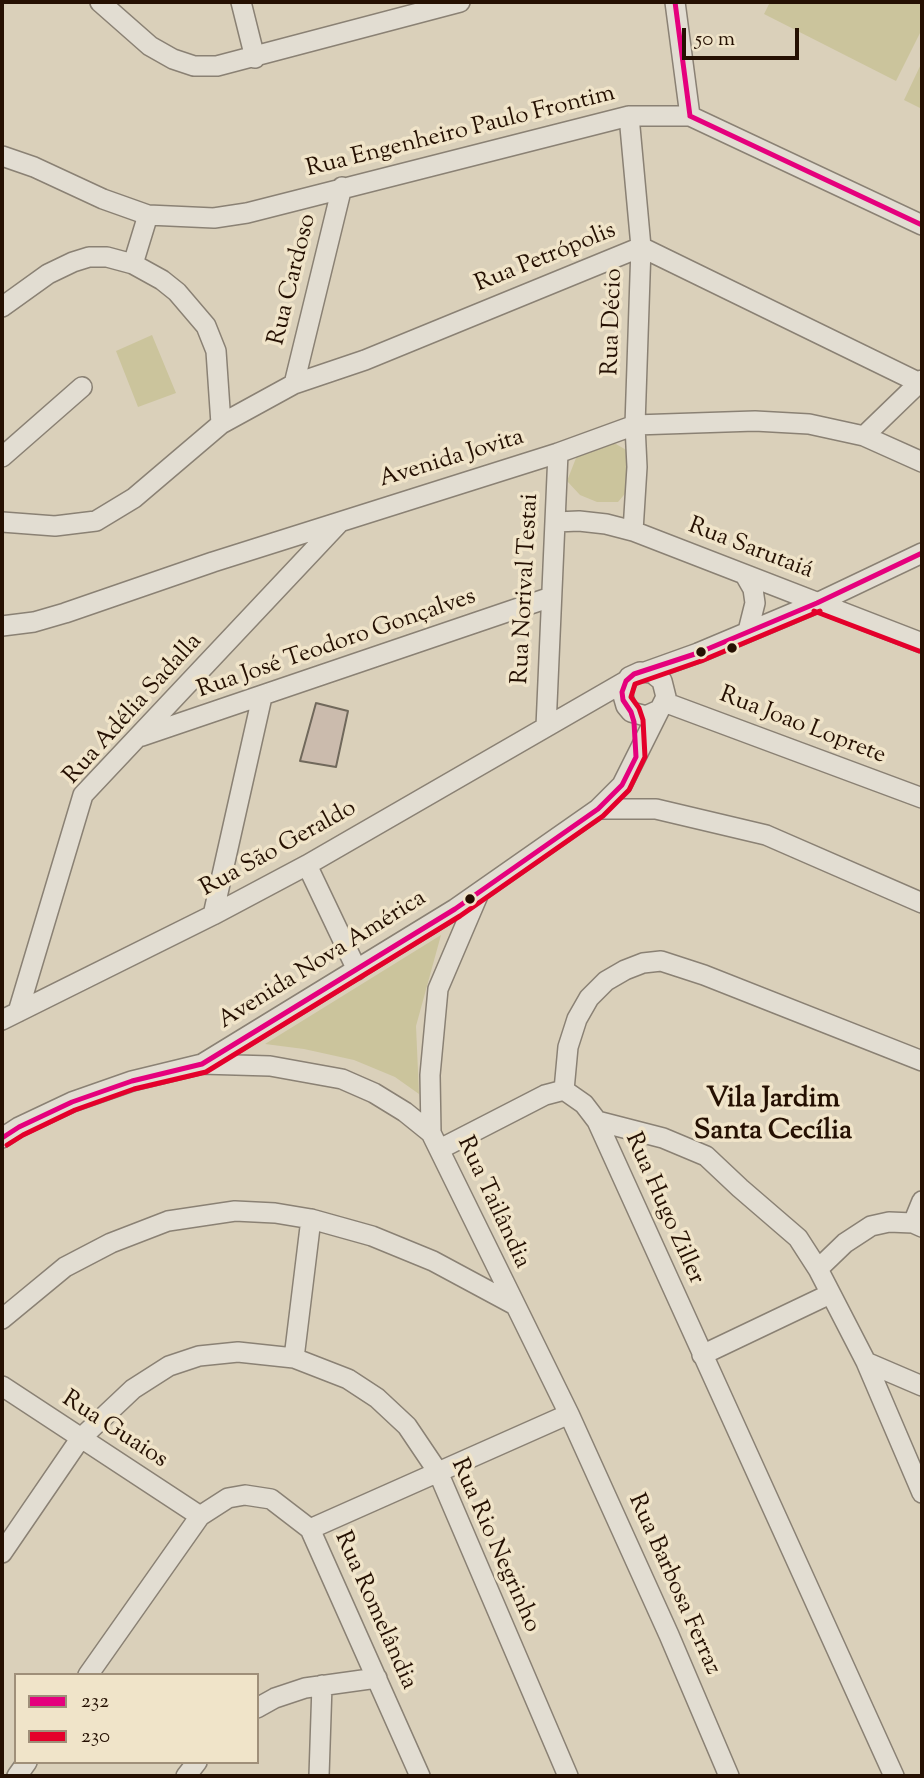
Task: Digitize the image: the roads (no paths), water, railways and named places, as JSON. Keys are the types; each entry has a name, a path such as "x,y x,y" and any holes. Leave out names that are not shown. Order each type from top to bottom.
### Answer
{"street":[{"path":"100,2 150,46 173,59 194,66 217,66 255,58 393,10 460,2"},
{"path":"241,2 255,58"},
{"path":"675,2 690,116"},
{"name":"Rua Engenheiro Paulo Frontim","path":"2,156 148,215 178,218 225,216 247,213 629,116 690,116 922,225"},
{"name":"Rua Décio","path":"629,116 642,247 633,531"},
{"name":"Rua Cardoso","path":"294,384 342,187"},
{"path":"133,264 148,215"},
{"name":"Rua Petrópolis","path":"2,522 55,526 96,521 134,498 221,424 294,384 365,360 642,247 921,382"},
{"path":"2,307 48,274 89,257 107,257 133,264 163,280 206,326 216,351 221,424"},
{"path":"864,436 921,382"},
{"path":"2,457 82,387"},
{"name":"Avenida Jovita","path":"2,626 34,622 65,613 342,520 558,453 635,425 755,421 809,424 864,436 922,462"},
{"name":"Rua Norival Testai","path":"546,727 558,453"},
{"name":"Rua Adélia Sadalla","path":"10,1016 83,795 342,520"},
{"name":"Rua Sarutaiá","path":"556,522 606,524 633,531 922,643"},
{"path":"656,809 637,793 633,764 636,733 622,692 626,681 634,674 698,653 817,603 922,553"},
{"path":"745,575 755,603 748,631"},
{"name":"Rua José Teodoro Gonçalves","path":"138,738 551,597"},
{"name":"Avenida Nova América","path":"2,1138 72,1102 132,1081 202,1063 479,893 598,809 622,785 663,701 698,653"},
{"path":"629,709 646,716 663,701 662,681 645,672"},
{"name":"Rua São Geraldo","path":"10,1016 307,865 626,681"},
{"path":"213,915 262,697"},
{"name":"Rua Joao Loprete","path":"663,701 922,798"},
{"name":"Rua São Geraldo","path":"574,711 603,706 629,709"},
{"path":"598,809 656,809 766,835 922,903"},
{"path":"307,865 356,970"},
{"path":"479,893 438,989 430,1075 436,1141 545,1095 564,1090 568,1047 577,1019 589,998 606,981 643,963 661,961 704,975 922,1061"},
{"path":"455,909 458,922 457,943"},
{"path":"251,1035 254,1052 270,1066"},
{"name":"Rua Tailândia","path":"202,1063 270,1066 342,1079 374,1093 405,1112 436,1141 569,1415"},
{"name":"Rua Hugo Ziller","path":"564,1090 584,1104 597,1121 894,1776"},
{"path":"597,1121 663,1138 706,1156 798,1238 818,1269 866,1362 922,1493"},
{"path":"818,1269 858,1232 889,1222 918,1225 922,1201"},
{"path":"2,1319 65,1267 111,1243 168,1221 235,1211 275,1213 311,1219 372,1236 433,1261 513,1304"},
{"path":"294,1358 311,1219"},
{"path":"465,1278 481,1273 494,1264"},
{"path":"702,1355 830,1294"},
{"name":"Rua Rio Negrinho","path":"2,1553 80,1439 133,1389 169,1366 199,1356 238,1352 294,1358 348,1379 377,1398 407,1426 438,1472 568,1776"},
{"path":"866,1362 922,1386"},
{"name":"Rua Guaios","path":"2,1386 200,1516"},
{"path":"310,1529 569,1415"},
{"name":"Rua Barbosa Ferraz","path":"569,1415 669,1635 729,1776"},
{"name":"Rua Romelândia","path":"90,1673 200,1516 228,1498 259,1496 278,1504 310,1529 420,1776"},
{"path":"259,1707 275,1698 322,1685 377,1678"},
{"path":"319,1776 322,1685"}],"district":[{"name":"Vila Jardim Santa Cecília","path":"773,1117"}]}
